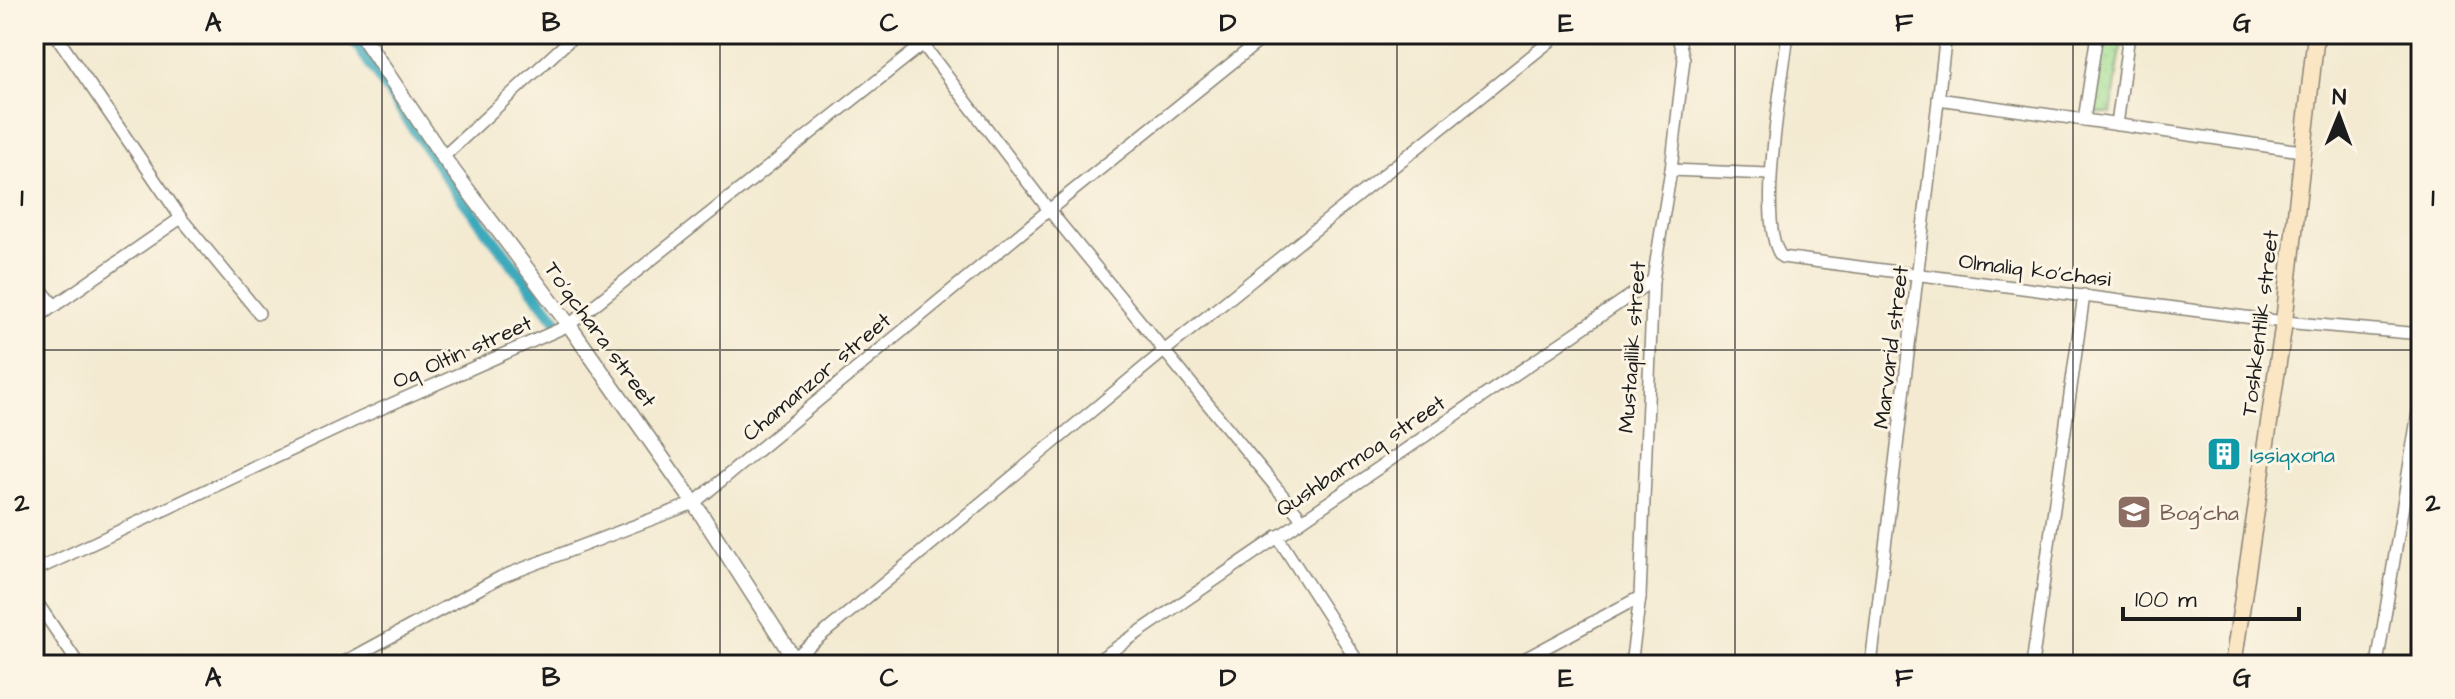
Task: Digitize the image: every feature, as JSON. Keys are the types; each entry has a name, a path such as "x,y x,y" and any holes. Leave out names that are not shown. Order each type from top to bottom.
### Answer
{"main road":[{"name":"Toshkentlik street","path":"2233,665 2284,322 2316,34"}],"street":[{"path":"55,34 181,218 259,313"},
{"name":"To'qchara street","path":"361,34 443,157 569,325 694,503 796,661"},
{"path":"443,157 576,34"},
{"path":"915,34 1049,210 1302,519"},
{"name":"Oq Oltin street","path":"34,571 360,418 569,325 936,34"},
{"name":"Chamanzor street","path":"339,665 501,577 694,503 1268,34"},
{"path":"779,665 796,661 1164,351 1559,34"},
{"name":"Mustaqillik street","path":"1631,665 1640,597 1653,280 1671,170 1684,59 1677,34"},
{"path":"1671,170 1769,174 1788,34"},
{"name":"Marvarid street","path":"1871,665 1946,34"},
{"path":"2084,120 2097,34"},
{"path":"2117,125 2129,34"},
{"path":"1938,99 2301,151"},
{"name":"Olmaliq ko'chasi","path":"1769,174 1774,239 1782,257 2284,322 2421,334"},
{"path":"34,320 181,218"},
{"name":"Qushbarmoq street","path":"1091,665 1653,280"},
{"path":"34,281 55,306"},
{"path":"2032,665 2084,295"},
{"path":"2377,665 2421,394"},
{"path":"1277,536 1360,665"},
{"path":"1513,665 1640,597"},
{"path":"34,598 79,665"}],"green space":[{"path":"2103,34 2123,34 2111,114 2092,111"}],"waterway":[{"path":"350,34 451,184 556,320"}],"place":[{"name":"Issiqxona","path":"2224,454"},
{"name":"Bog'cha","path":"2134,512"}]}
